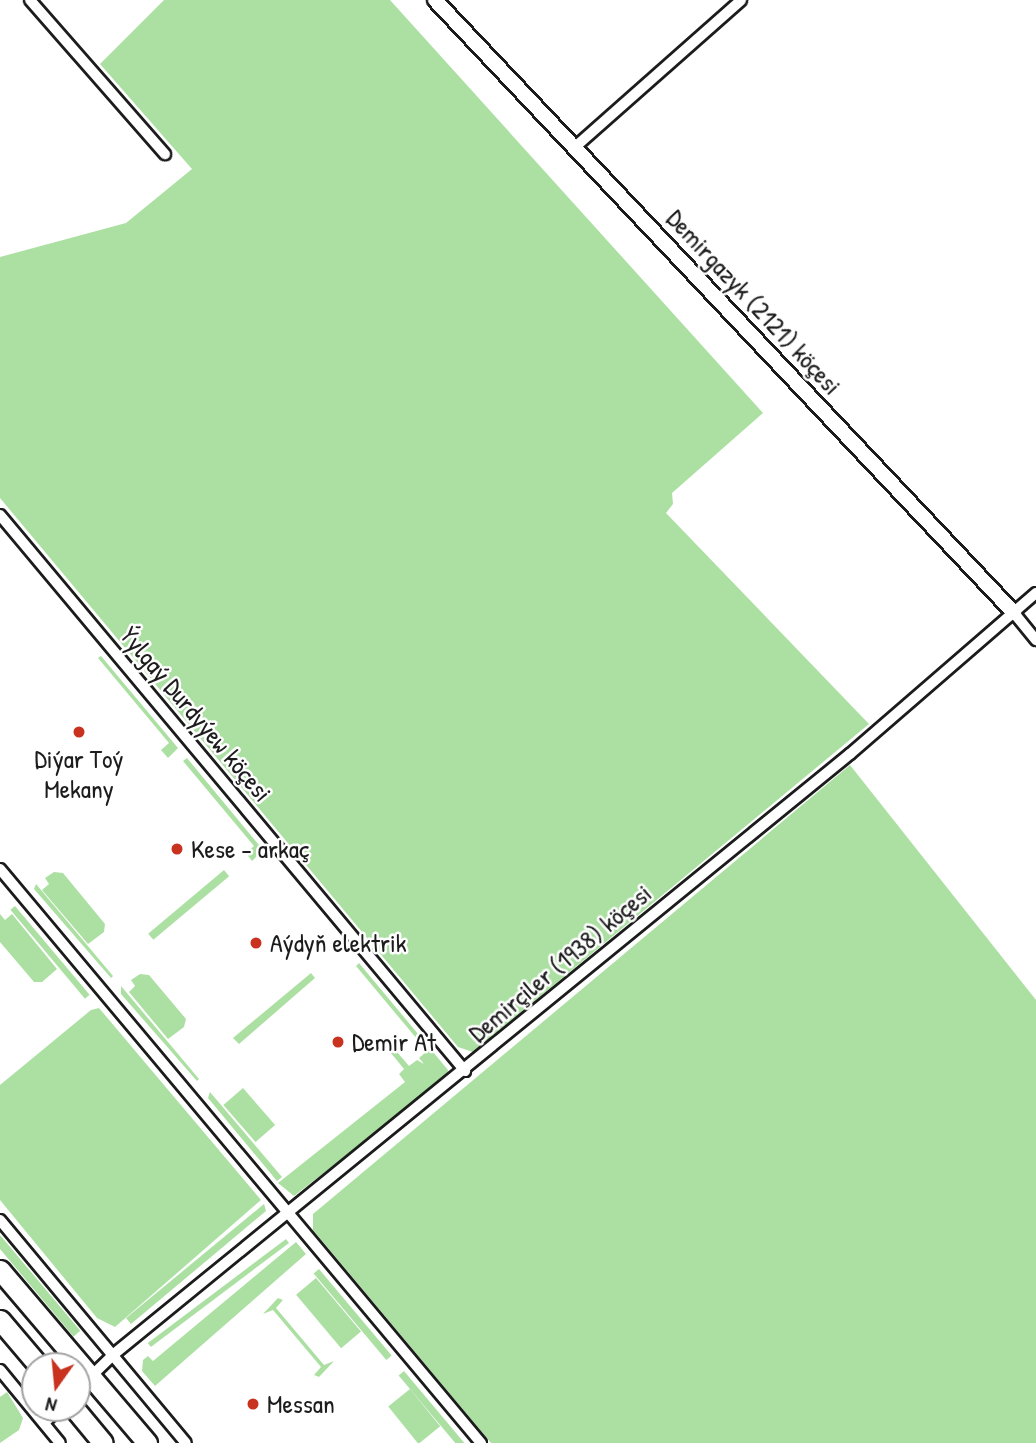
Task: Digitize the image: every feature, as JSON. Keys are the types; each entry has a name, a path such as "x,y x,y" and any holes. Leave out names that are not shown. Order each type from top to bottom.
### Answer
{"highway":[{"path":"0,1270 93,1375 147,1443"},
{"path":"0,1320 27,1352"},
{"path":"86,1422 103,1443"}],"street":[{"path":"30,0 165,155"},
{"name":"Demirgazyk (2121) köçesi","path":"435,0 1014,613 1036,640"},
{"path":"574,148 741,0"},
{"name":"Ýylgaý Durdyýew köçesi","path":"0,515 465,1071"},
{"name":"Demirçiler (1938) köçesi","path":"93,1375 114,1354 465,1071 1036,593"},
{"path":"0,869 481,1443"},
{"path":"0,1220 186,1443"},
{"path":"0,1370 60,1443"}],"green space":[{"path":"164,0 390,0 763,413 672,493 673,504 666,513 869,724 473,1052 458,1047 0,498 0,257 126,223 192,169 100,64"},
{"path":"101,656 178,748 168,758 161,750 169,743 98,658"},
{"path":"187,758 263,850 252,861 246,853 254,846 183,761"},
{"path":"850,765 1036,1000 1036,1443 491,1443 313,1230 313,1214"},
{"path":"224,870 229,876 153,940 148,934"},
{"path":"54,872 63,873 105,924 104,932 88,944 42,890 49,884 45,878"},
{"path":"36,884 113,976 111,978 34,889"},
{"path":"15,906 90,995 85,999 10,910"},
{"path":"0,914 5,920 12,914 57,969 42,982 34,982 0,942"},
{"path":"359,963 448,1070 447,1077 294,1196 278,1183 405,1082 399,1074 404,1069 382,1042 386,1039 409,1066 417,1060 424,1064 419,1058 427,1051 356,966"},
{"path":"311,973 315,978 239,1044 233,1038"},
{"path":"140,974 149,975 186,1019 184,1027 168,1039 129,992 135,986 131,980"},
{"path":"121,986 199,1079 197,1081 121,994"},
{"path":"99,1008 261,1200 115,1327 97,1318 0,1200 0,1085 91,1010"},
{"path":"243,1088 275,1125 256,1142 223,1105"},
{"path":"210,1092 282,1177 277,1181 208,1098"},
{"path":"264,1204 266,1211 131,1324 126,1318"},
{"path":"0,1235 80,1331 73,1337 0,1249"},
{"path":"286,1239 289,1243 151,1347 148,1343"},
{"path":"296,1242 306,1254 155,1386 142,1371 143,1360 148,1356 153,1361"},
{"path":"319,1269 392,1356 386,1360 314,1273"},
{"path":"316,1278 361,1332 341,1348 296,1295"},
{"path":"278,1298 283,1300 276,1308 324,1365 334,1361 319,1377 314,1375 321,1367 273,1310 263,1314"},
{"path":"404,1371 464,1443 455,1443 399,1375"},
{"path":"410,1389 440,1426 418,1443 388,1407"},
{"path":"7,1392 21,1415 22,1422 19,1430 0,1443 0,1397"}],"place":[{"name":"Diýar Toý Mekany","path":"79,732"},
{"name":"Kese - arkaç","path":"177,849"},
{"name":"Aýdyň elektrik","path":"256,943"},
{"name":"Demir At","path":"338,1042"},
{"name":"Messan","path":"253,1404"}]}
